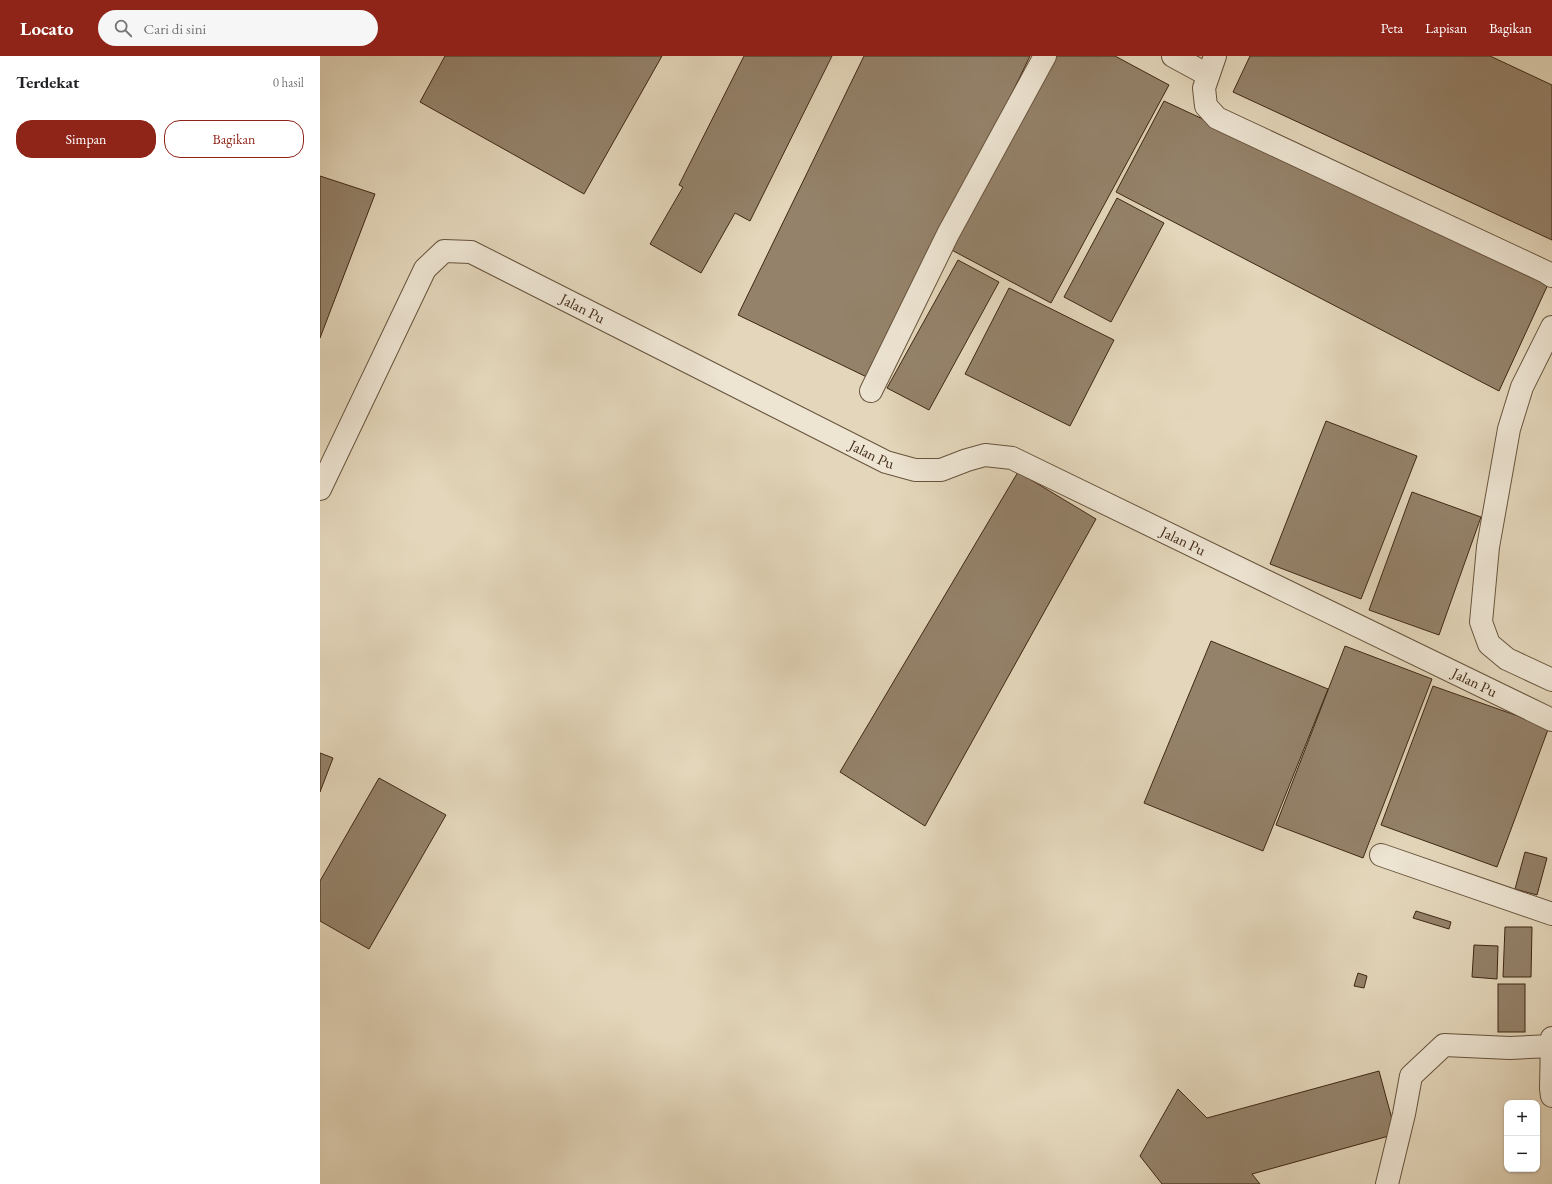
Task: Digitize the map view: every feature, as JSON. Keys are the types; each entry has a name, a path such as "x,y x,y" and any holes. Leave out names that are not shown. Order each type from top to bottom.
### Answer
{"lane":[{"path":"871,391 948,234 1045,56"},
{"path":"1173,56 1212,65 1204,88 1206,106 1217,118 1552,276"},
{"name":"Jalan Pu","path":"320,489 425,269 444,251 470,252 886,462 915,470 940,470 985,455 1012,458 1137,520 1552,720"},
{"path":"1552,328 1522,387 1509,428 1488,547 1481,622 1489,644 1507,659 1552,680"},
{"path":"1381,855 1552,914"},
{"path":"1387,1184 1404,1114 1411,1076 1444,1045 1510,1048 1552,1042 1552,1096"}],"building":[{"path":"445,56 662,56 584,194 420,102"},
{"path":"744,56 832,56 750,221 735,213 701,273 650,244 683,187 679,185"},
{"path":"864,56 1030,56 873,380 738,315"},
{"path":"1049,56 1115,56 1169,85 1051,303 946,247"},
{"path":"1250,56 1490,56 1552,85 1552,240 1233,92"},
{"path":"1164,101 1550,280 1499,391 1116,192"},
{"path":"320,176 375,194 320,338"},
{"path":"1117,198 1164,223 1111,322 1064,297"},
{"path":"958,260 999,282 929,410 887,388"},
{"path":"1009,288 1114,340 1070,426 965,374"},
{"path":"1326,421 1417,456 1361,599 1270,564"},
{"path":"1018,472 1096,519 925,826 840,772"},
{"path":"1412,492 1481,517 1439,635 1369,610"},
{"path":"1211,641 1328,689 1263,851 1144,803"},
{"path":"1345,646 1432,679 1363,858 1276,825"},
{"path":"1433,686 1549,727 1497,867 1381,825"},
{"path":"320,753 333,758 320,792"},
{"path":"379,778 446,815 369,949 320,921 320,881"},
{"path":"1525,852 1547,858 1537,895 1515,889"},
{"path":"1416,911 1451,922 1449,929 1413,918"},
{"path":"1505,927 1532,927 1531,977 1503,977"},
{"path":"1474,945 1498,946 1497,979 1472,977"},
{"path":"1358,973 1367,976 1364,988 1354,986"},
{"path":"1498,984 1525,984 1525,1032 1498,1032"},
{"path":"1379,1071 1396,1134 1252,1174 1260,1184 1162,1184 1140,1156 1178,1089 1207,1118"}]}
